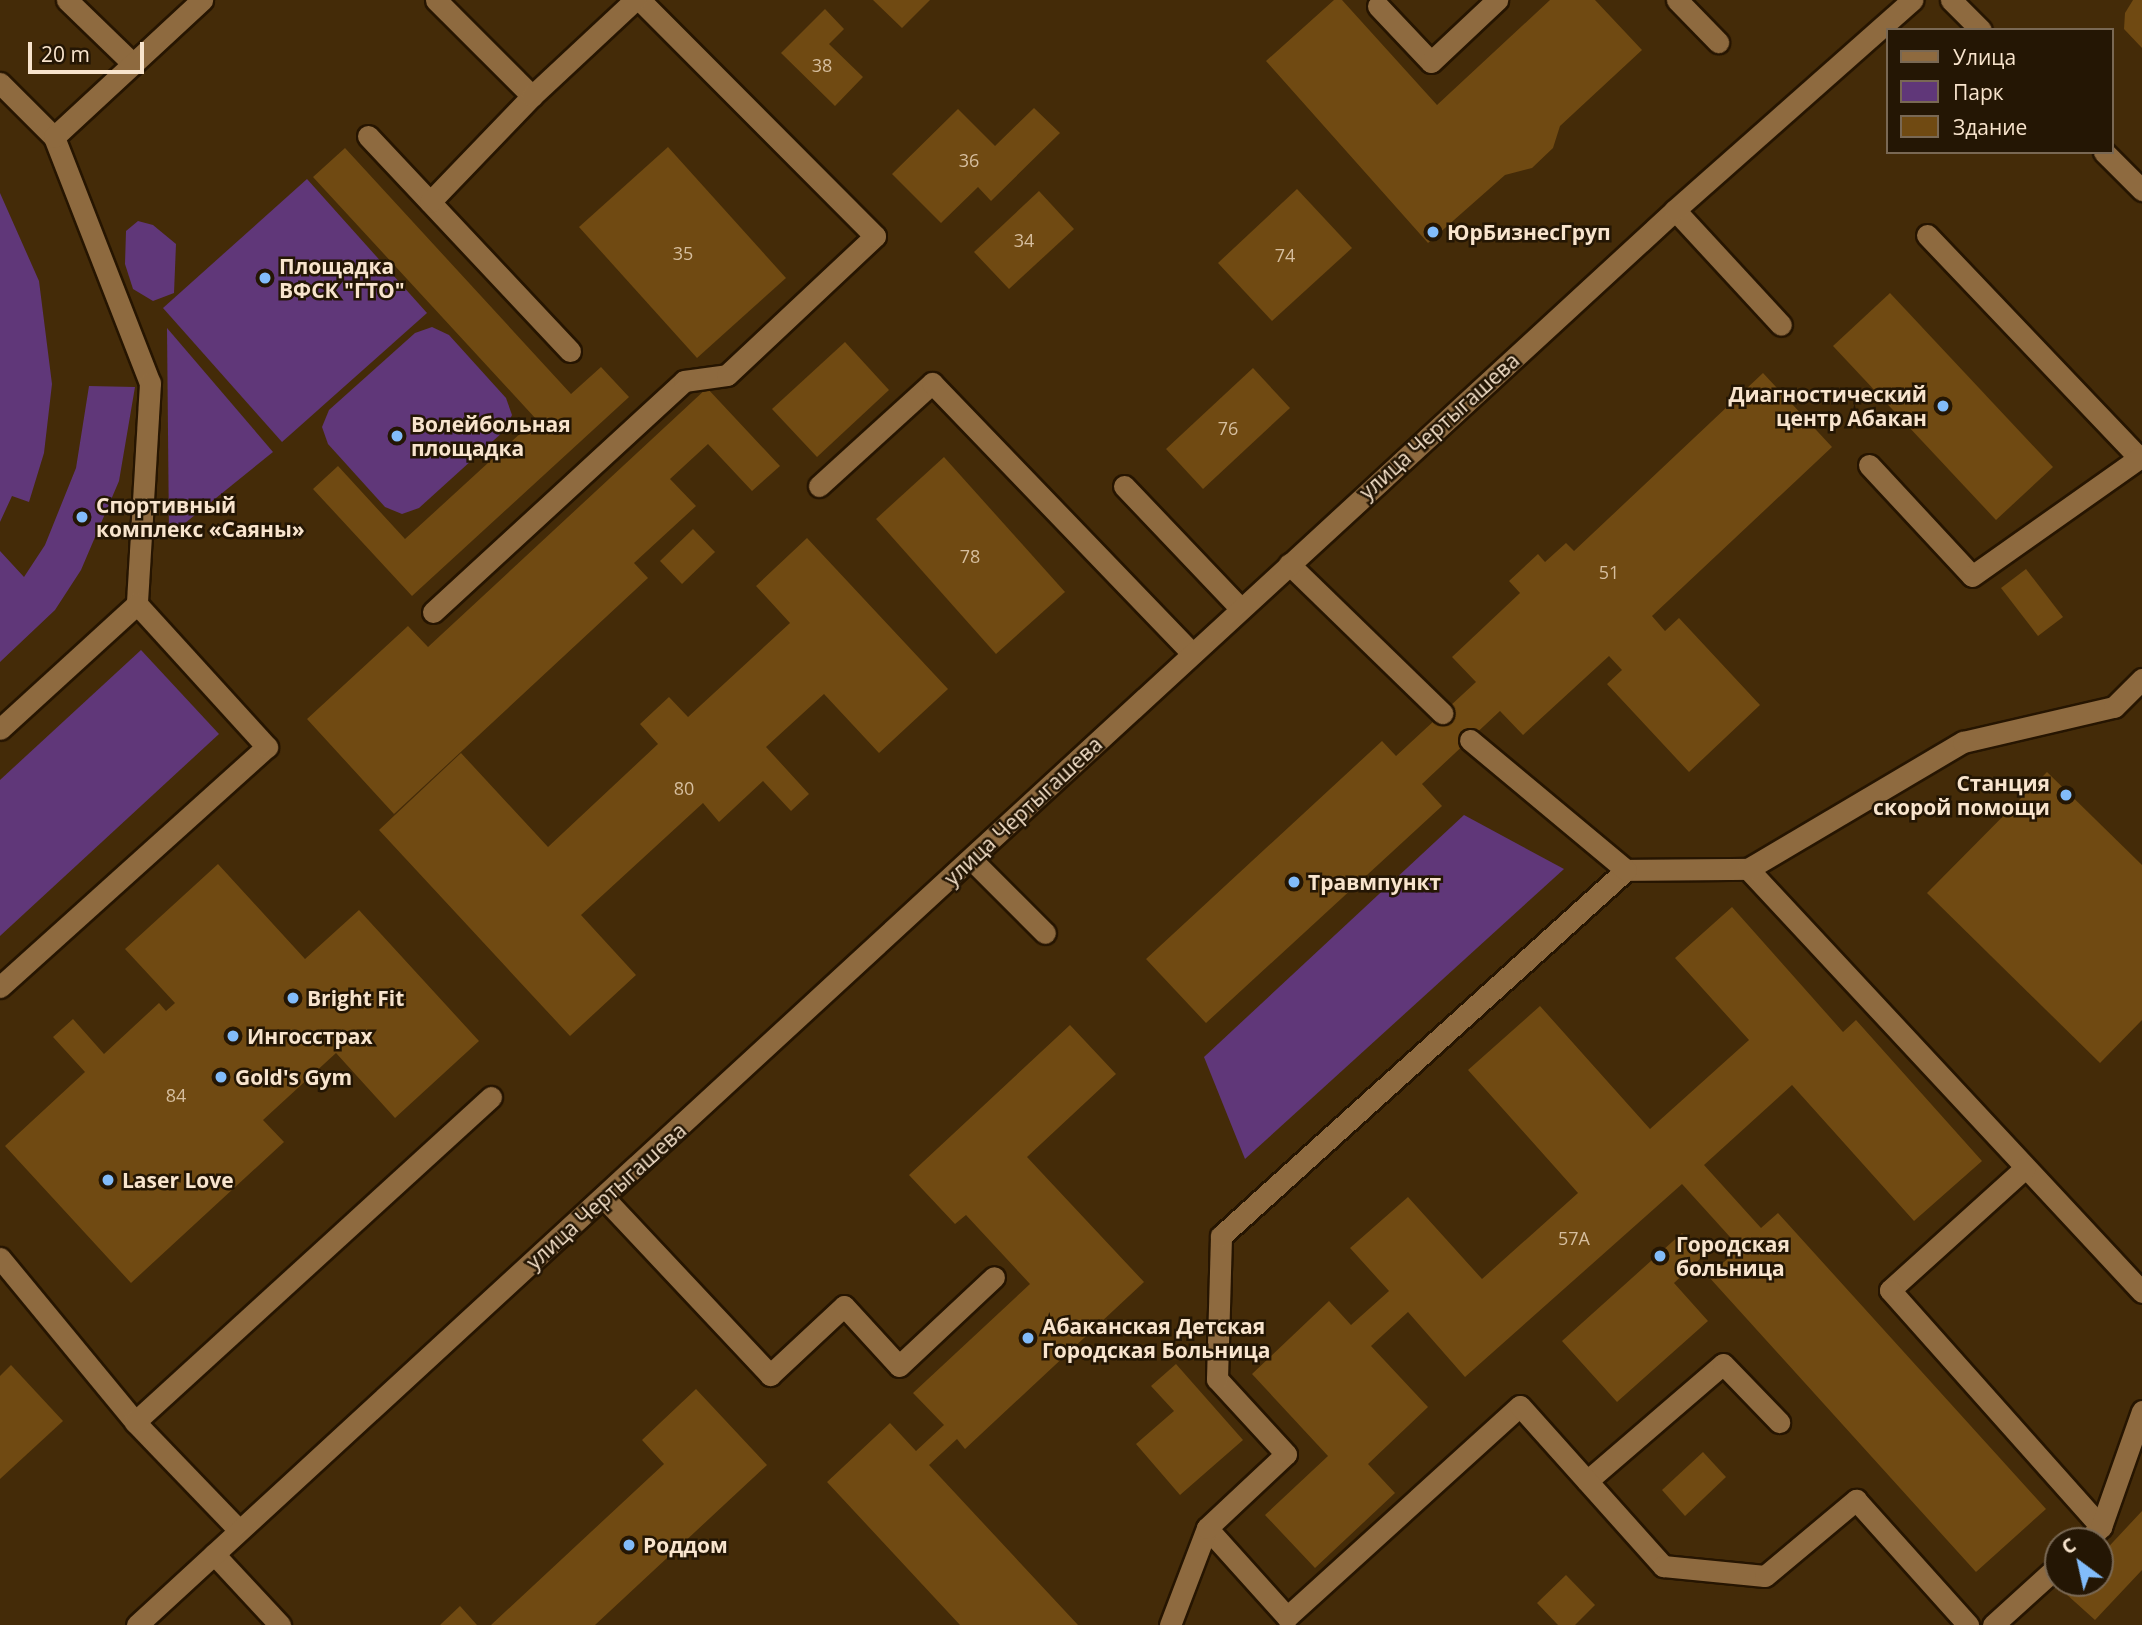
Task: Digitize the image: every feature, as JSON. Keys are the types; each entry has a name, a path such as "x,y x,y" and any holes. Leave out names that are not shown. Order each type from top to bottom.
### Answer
{"street":[{"path":"67,0 133,64"},
{"path":"54,137 202,0"},
{"path":"436,0 532,96"},
{"path":"430,202 532,96 637,0 875,236 727,374 684,381 433,612"},
{"path":"1378,6 1431,62 1497,0"},
{"path":"1677,0 1718,42"},
{"name":"улица Чертыгашева","path":"137,1625 972,860 1240,608 1675,210 1912,0"},
{"path":"1951,0 1979,28"},
{"path":"0,83 54,137 150,383 137,604 0,729"},
{"path":"368,136 570,351"},
{"path":"2106,154 2142,190"},
{"path":"1675,210 1781,325"},
{"path":"1869,465 1972,576 2140,456 1927,235"},
{"path":"819,486 932,383 1192,653"},
{"path":"1124,486 1240,608"},
{"path":"1289,564 1442,713"},
{"path":"0,987 267,747 137,604"},
{"path":"1469,740 1626,870 1748,869 1963,742 2114,707 2142,679"},
{"path":"972,860 1045,933"},
{"path":"1748,869 2142,1292"},
{"path":"1170,1625 1207,1528 1286,1454 1217,1379 1221,1236 1626,870"},
{"path":"135,1422 491,1097"},
{"path":"2025,1168 1890,1290 2087,1527"},
{"path":"604,1198 770,1375 844,1306 899,1366 994,1277"},
{"path":"3,1267 135,1422 238,1530"},
{"path":"1587,1481 1723,1364 1779,1423"},
{"path":"1207,1528 1280,1621 1520,1406 1663,1566 1765,1576 1856,1500 1969,1625"},
{"path":"2096,1527 2142,1411"},
{"path":"214,1554 280,1625"},
{"path":"1993,1625 2044,1579"}],"green space":[{"path":"307,179 427,313 282,442 163,308"},
{"name":"Спортивный комплекс «Саяны»","path":"0,193 39,281 52,384 44,453 29,502 12,496 0,522"},
{"path":"138,221 153,225 176,244 174,293 153,301 133,289 125,264 126,231"},
{"path":"432,327 449,335 506,398 512,415 504,431 419,508 402,514 385,507 328,444 322,427 329,410 415,333"},
{"path":"167,328 273,452 169,536"},
{"name":"Спортивный комплекс «Саяны»","path":"89,386 135,387 119,481 81,570 55,610 0,662 0,551 24,577 45,545 76,468"},
{"path":"141,650 219,734 0,936 0,780"},
{"path":"1464,815 1564,869 1245,1159 1204,1057"}],"building":[{"path":"873,0 930,0 902,28"},
{"path":"1334,0 1342,0 1437,105 1550,0 1595,0 1642,50 1560,126 1553,148 1532,168 1505,175 1428,243 1266,61"},
{"path":"2133,0 2142,0 2142,48 2124,29 2125,13"},
{"path":"825,9 844,29 829,44 863,77 835,106 781,53"},
{"path":"1034,108 1060,133 991,201 978,187 941,223 892,174 958,109 995,146"},
{"path":"668,147 786,278 697,358 579,227"},
{"path":"345,148 571,394 601,367 629,397 412,596 313,489 338,466 405,539 536,419 313,177"},
{"path":"1297,189 1352,248 1272,321 1218,263"},
{"path":"1039,191 1074,229 1009,289 974,252"},
{"name":"Диагностический центр Абакан","path":"1890,293 2053,467 1996,520 1833,346"},
{"path":"845,342 889,390 817,457 772,409"},
{"path":"1253,368 1290,408 1203,489 1166,449"},
{"path":"1763,373 1832,447 1652,616 1665,631 1679,618 1760,705 1689,772 1607,684 1622,670 1609,656 1523,735 1500,711 1422,784 1442,806 1206,1023 1146,959 1382,741 1396,756 1476,682 1452,657 1520,593 1509,581 1538,554 1545,562 1566,543 1574,551"},
{"path":"707,388 780,466 752,491 708,444 670,479 696,506 634,563 648,578 394,814 307,719 408,626 428,647"},
{"path":"944,457 1065,592 996,654 876,519"},
{"path":"693,529 715,552 682,584 660,561"},
{"path":"807,538 948,689 879,753 824,694 766,747 809,794 791,811 763,781 719,822 703,803 581,915 636,975 570,1036 379,830 461,753 548,847 658,744 640,724 669,697 688,717 790,623 756,586"},
{"path":"2026,569 2063,617 2038,636 2001,588"},
{"path":"2047,772 2142,865 2142,1020 2100,1063 1927,893"},
{"path":"218,864 305,959 359,910 479,1041 395,1118 336,1053 263,1120 284,1142 131,1283 5,1146 85,1072 53,1037 73,1019 104,1054 159,1003 166,1011 175,1003 125,949"},
{"path":"1732,907 1843,1032 1856,1020 1982,1161 1914,1221 1792,1085 1704,1165 1761,1228 1778,1213 2046,1509 1976,1572 1708,1276 1740,1248 1682,1184 1465,1377 1408,1312 1371,1346 1428,1407 1368,1464 1395,1493 1315,1568 1265,1515 1328,1456 1252,1374 1329,1301 1351,1325 1389,1291 1350,1248 1408,1197 1482,1279 1578,1193 1468,1070 1540,1006 1650,1129 1749,1040 1675,958"},
{"name":"Абаканская Детская Городская Больница","path":"1070,1025 1116,1074 1027,1157 1144,1282 965,1449 957,1439 929,1465 1078,1625 960,1625 827,1482 890,1423 916,1451 944,1425 913,1393 1030,1284 966,1215 955,1224 909,1175"},
{"path":"1682,1233 1703,1256 1674,1283 1708,1321 1617,1402 1562,1341"},
{"path":"1176,1364 1243,1440 1180,1495 1136,1444 1174,1411 1151,1386"},
{"path":"11,1365 63,1421 0,1479 0,1376"},
{"name":"Роддом","path":"696,1389 767,1465 595,1625 491,1625 664,1464 642,1440"},
{"path":"1703,1452 1726,1477 1685,1516 1662,1490"},
{"path":"2142,1511 2142,1570 2095,1620 2069,1597 2114,1597 2114,1541"},
{"path":"1566,1575 1595,1605 1575,1625 1558,1625 1537,1603"},
{"path":"460,1606 477,1625 440,1625"}],"place":[{"name":"ЮрБизнесГруп","path":"1433,232"},
{"name":"Площадка ВФСК \"ГТО\"","path":"265,278"},
{"name":"Диагностический центр Абакан","path":"1943,406"},
{"name":"Волейбольная площадка","path":"397,436"},
{"name":"Спортивный комплекс «Саяны»","path":"82,517"},
{"name":"Станция скорой помощи","path":"2066,795"},
{"name":"Травмпункт","path":"1294,882"},
{"name":"Bright Fit","path":"293,998"},
{"name":"Ингосстрах","path":"233,1036"},
{"name":"Gold's Gym","path":"221,1077"},
{"name":"Laser Love","path":"108,1180"},
{"name":"Городская больница","path":"1660,1256"},
{"name":"Абаканская Детская Городская Больница","path":"1028,1338"},
{"name":"Роддом","path":"629,1545"}]}
